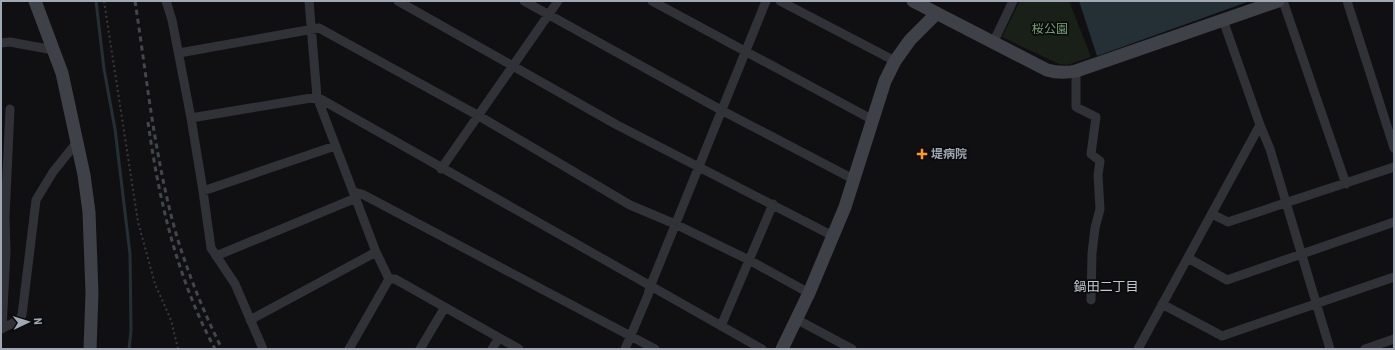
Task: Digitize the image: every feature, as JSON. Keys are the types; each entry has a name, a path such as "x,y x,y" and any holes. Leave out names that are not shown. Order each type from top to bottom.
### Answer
{"street":[{"path":"35,1 62,74 84,175 89,212 92,294 90,349"},
{"path":"166,1 172,20 191,118 211,248 235,284 263,349"},
{"path":"309,1 317,97 376,252 389,279"},
{"path":"398,1 617,125 698,168 773,204 833,236"},
{"path":"524,1 721,110 854,180"},
{"path":"441,168 479,116 512,65 558,1"},
{"path":"652,1 874,120"},
{"path":"625,349 766,1"},
{"path":"780,1 895,61"},
{"path":"913,1 993,43 1056,73 1076,71 1278,1"},
{"path":"993,43 1013,1"},
{"path":"1282,1 1346,184"},
{"path":"1347,1 1393,144"},
{"path":"782,349 809,293 846,207 885,81 895,61 910,40 937,13"},
{"path":"1223,20 1270,149 1330,349"},
{"path":"179,53 319,28 479,116 630,205 675,224 749,260 809,293"},
{"path":"1,43 10,42 53,50"},
{"path":"1076,71 1076,107 1096,117 1091,154 1100,161 1098,175 1100,209 1095,228 1092,253 1091,300"},
{"path":"191,118 317,97 650,287 762,349"},
{"path":"1,329 6,251 4,217 10,109"},
{"path":"1138,349 1260,125"},
{"path":"1,329 19,320 22,316 36,200 53,172 77,142"},
{"path":"203,190 335,146"},
{"path":"1212,214 1228,222 1394,167"},
{"path":"216,256 355,195 362,194 655,349"},
{"path":"721,326 773,204"},
{"path":"1188,258 1227,280 1394,222"},
{"path":"250,320 376,252"},
{"path":"1162,304 1222,336 1394,277"},
{"path":"389,279 395,279 519,349"},
{"path":"349,349 389,279"},
{"path":"420,349 445,307"},
{"path":"796,319 852,349"},
{"path":"492,349 499,338"},
{"path":"1365,349 1394,339"}],"path":[{"path":"104,1 138,222 155,284 171,320 178,349"}],"green space":[{"name":"桜公園","path":"1020,1 1069,1 1091,57 1067,65 1059,64 1002,37"}],"shaded area":[{"path":"1079,1 1250,1 1097,56"}],"waterway":[{"path":"96,1 104,69 115,129 130,254 131,331 129,349"}],"railway":[{"path":"135,1 152,120 169,208 177,237 192,280 222,349"},
{"path":"148,122 152,152 171,238 190,295 215,349"}],"place":[{"name":"堤病院","path":"922,154"}],"district":[{"name":"鍋田二丁目","path":"1106,286"}]}
